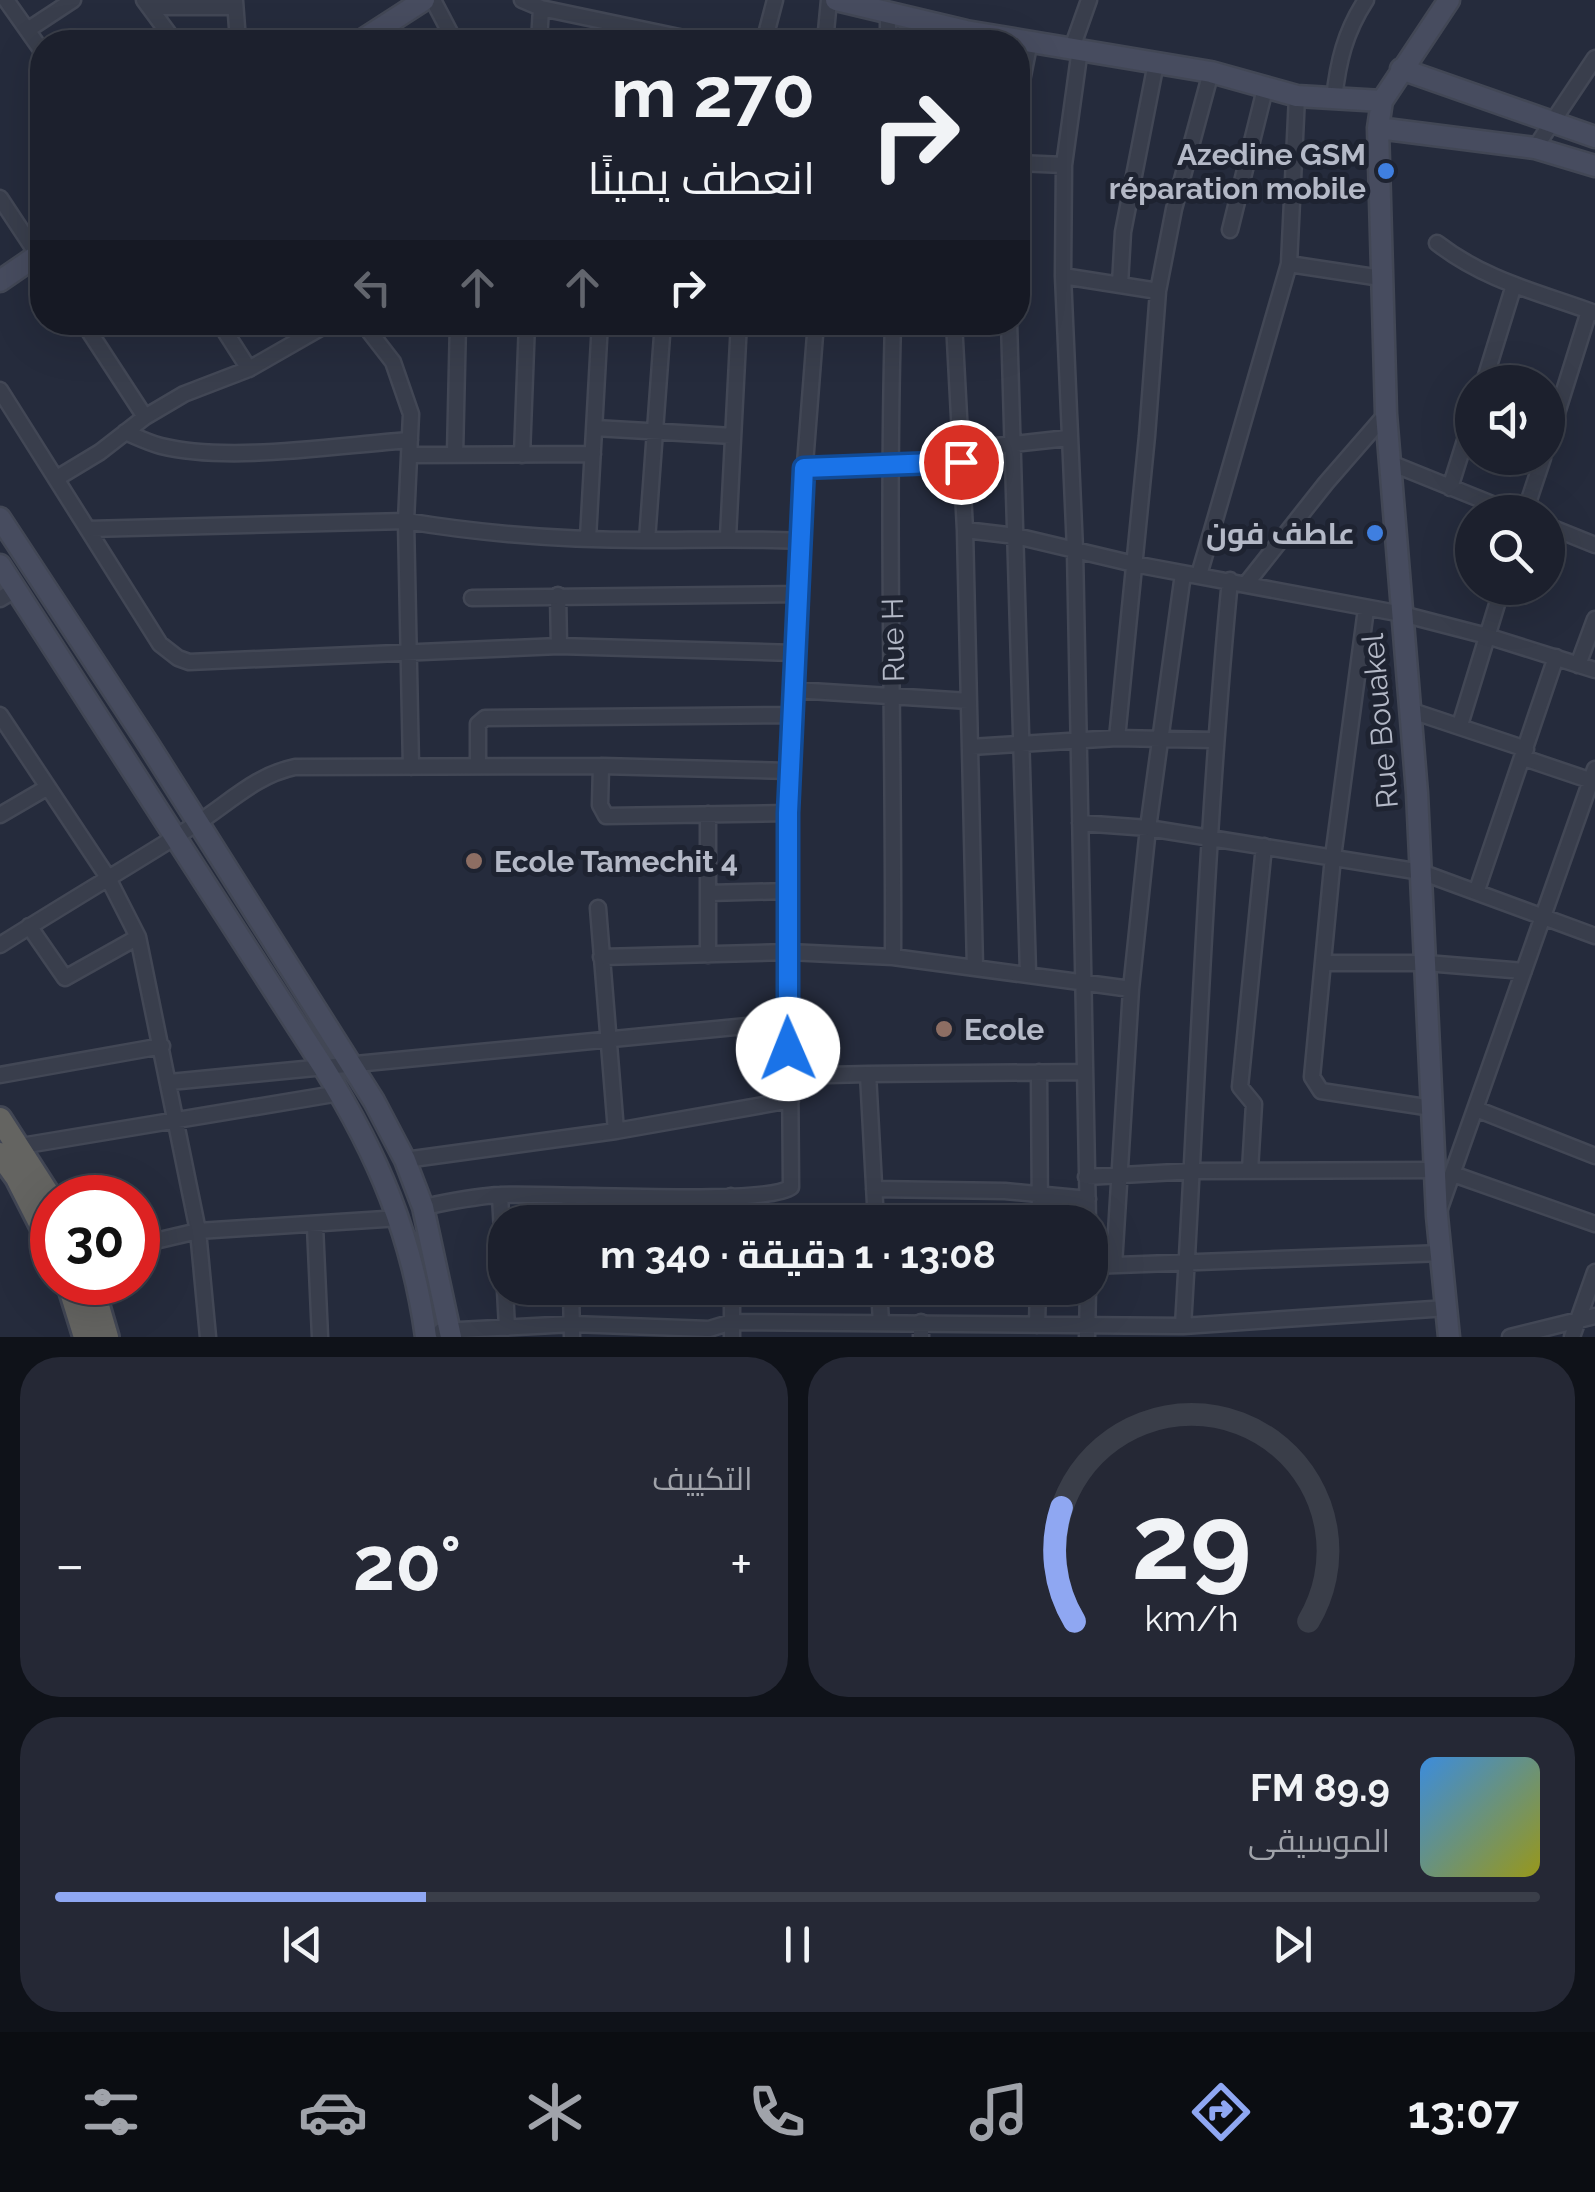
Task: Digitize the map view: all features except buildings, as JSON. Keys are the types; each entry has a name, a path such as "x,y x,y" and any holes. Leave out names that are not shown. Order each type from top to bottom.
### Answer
{"highway":[{"path":"0,1118 18,1178 30,1202"},
{"path":"10,1150 31,1175"},
{"path":"75,1305 85,1337"},
{"path":"98,1305 107,1337"}],"main road":[{"path":"378,30 424,0"},
{"path":"836,0 941,30"},
{"path":"1030,42 1211,72 1297,96 1382,101 1449,0"},
{"path":"1401,70 1595,137"},
{"name":"Rue Bouakel","path":"1382,101 1378,128 1386,414 1393,464 1421,872 1432,1108 1444,1172 1438,1216 1448,1337"},
{"path":"1378,128 1535,148 1595,166"},
{"path":"0,281 30,263"},
{"path":"0,518 353,1066 405,1160 424,1206 451,1334"},
{"path":"0,565 8,595 174,836 340,1093 372,1151 400,1218 425,1334"}],"street":[{"path":"6,0 30,32"},
{"path":"28,29 73,0"},
{"path":"433,0 449,30"},
{"path":"522,0 541,8 640,30"},
{"path":"767,30 776,0"},
{"path":"826,30 829,0"},
{"path":"1088,1205 1075,550 1062,276 1064,166 1076,48 1089,0"},
{"path":"1334,99 1346,36 1366,0"},
{"path":"148,3 235,4 237,30"},
{"path":"148,3 167,30"},
{"path":"540,30 541,8"},
{"path":"888,15 888,30"},
{"path":"614,24 614,30"},
{"path":"1535,148 1595,58"},
{"path":"1120,284 1123,232 1156,64"},
{"path":"1117,738 1158,291 1174,209 1211,72"},
{"path":"1230,230 1266,86"},
{"path":"1114,1265 1131,988 1161,738 1191,575 1288,264 1297,96"},
{"path":"1030,164 1064,166"},
{"path":"0,198 30,240"},
{"path":"1437,243 1488,277 1592,312 1565,392"},
{"path":"1288,264 1381,278"},
{"path":"1062,276 1158,291"},
{"path":"1489,365 1514,285"},
{"path":"91,335 145,417"},
{"path":"226,335 248,369"},
{"path":"57,478 184,394 248,369 308,335"},
{"path":"372,335 393,362 410,414 406,521 411,767"},
{"path":"455,455 458,335"},
{"path":"522,454 526,335"},
{"path":"588,538 599,335"},
{"path":"646,540 662,335"},
{"path":"728,537 738,335"},
{"path":"424,1206 500,1195 732,1196 781,1193 790,1187 788,813 804,468 815,335"},
{"name":"Rue H","path":"893,335 894,957"},
{"path":"955,335 965,530 974,968"},
{"path":"1009,335 1028,974"},
{"path":"0,390 160,644 189,662 559,646 795,653"},
{"path":"1246,584 1386,414"},
{"path":"595,428 733,436"},
{"path":"125,432 160,446 200,452 411,448 455,455 594,454"},
{"path":"804,468 890,464 1068,438"},
{"path":"1393,464 1468,495"},
{"path":"1450,488 1455,472"},
{"path":"88,530 406,521 448,528 588,538 800,541"},
{"path":"965,530 1016,536 1134,564 1402,614 1595,670"},
{"path":"1565,533 1595,545"},
{"path":"1183,1326 1214,740 1230,580"},
{"path":"472,598 798,594"},
{"path":"558,596 559,646"},
{"path":"1460,726 1497,605"},
{"path":"1366,609 1333,857 1312,1077 1316,1088 1432,1108"},
{"path":"1578,665 1595,618"},
{"path":"1476,890 1556,657"},
{"path":"794,690 969,701"},
{"path":"1409,710 1594,777 1476,1109 1444,1172"},
{"path":"0,715 107,876 138,937 198,1231 208,1337"},
{"path":"478,766 478,724 484,718 793,715"},
{"path":"971,747 1076,739 1214,740"},
{"path":"0,945 196,824 258,780 281,770 601,766 790,771"},
{"path":"601,766 600,805 606,816 788,813"},
{"path":"0,814 48,787"},
{"path":"708,814 708,954"},
{"path":"1080,824 1148,828 1421,872 1595,936"},
{"path":"1250,1170 1254,1104 1240,1087 1264,846"},
{"path":"708,892 789,892"},
{"path":"598,908 616,1131"},
{"path":"30,926 65,978 138,937"},
{"path":"602,957 789,952 894,957 1131,988"},
{"path":"1324,962 1426,963 1524,971"},
{"path":"170,1082 788,1022"},
{"path":"0,1075 162,1046"},
{"path":"1039,1072 1041,1205"},
{"path":"790,1076 1085,1072"},
{"path":"868,1074 875,1205"},
{"path":"10,1150 340,1093"},
{"path":"405,1160 616,1131 791,1100"},
{"path":"1476,1109 1595,1156"},
{"path":"1086,1177 1250,1170 1444,1172 1595,1224"},
{"path":"874,1189 1041,1194 1088,1200"},
{"path":"500,1195 507,1328"},
{"path":"569,1196 569,1205"},
{"path":"732,1196 732,1205"},
{"path":"160,1240 198,1231 400,1218"},
{"path":"314,1226 320,1337"},
{"path":"1108,1265 1443,1253"},
{"path":"1572,1337 1595,1272"},
{"path":"571,1305 572,1330"},
{"path":"880,1305 881,1323"},
{"path":"1037,1325 1038,1305"},
{"path":"1087,1332 1088,1305"},
{"path":"425,1334 507,1328 714,1333 881,1323 921,1329 1037,1325 1087,1332 1447,1308"},
{"path":"1510,1337 1595,1316"}],"place":[{"name":"Azedine GSM réparation mobile","path":"1386,171"},
{"name":"عاطف فون","path":"1375,533"},
{"name":"Ecole Tamechit 4","path":"474,861"},
{"name":"Ecole","path":"944,1029"}],"route":[{"path":"788,1049 788,813 804,468 961,462"}]}
